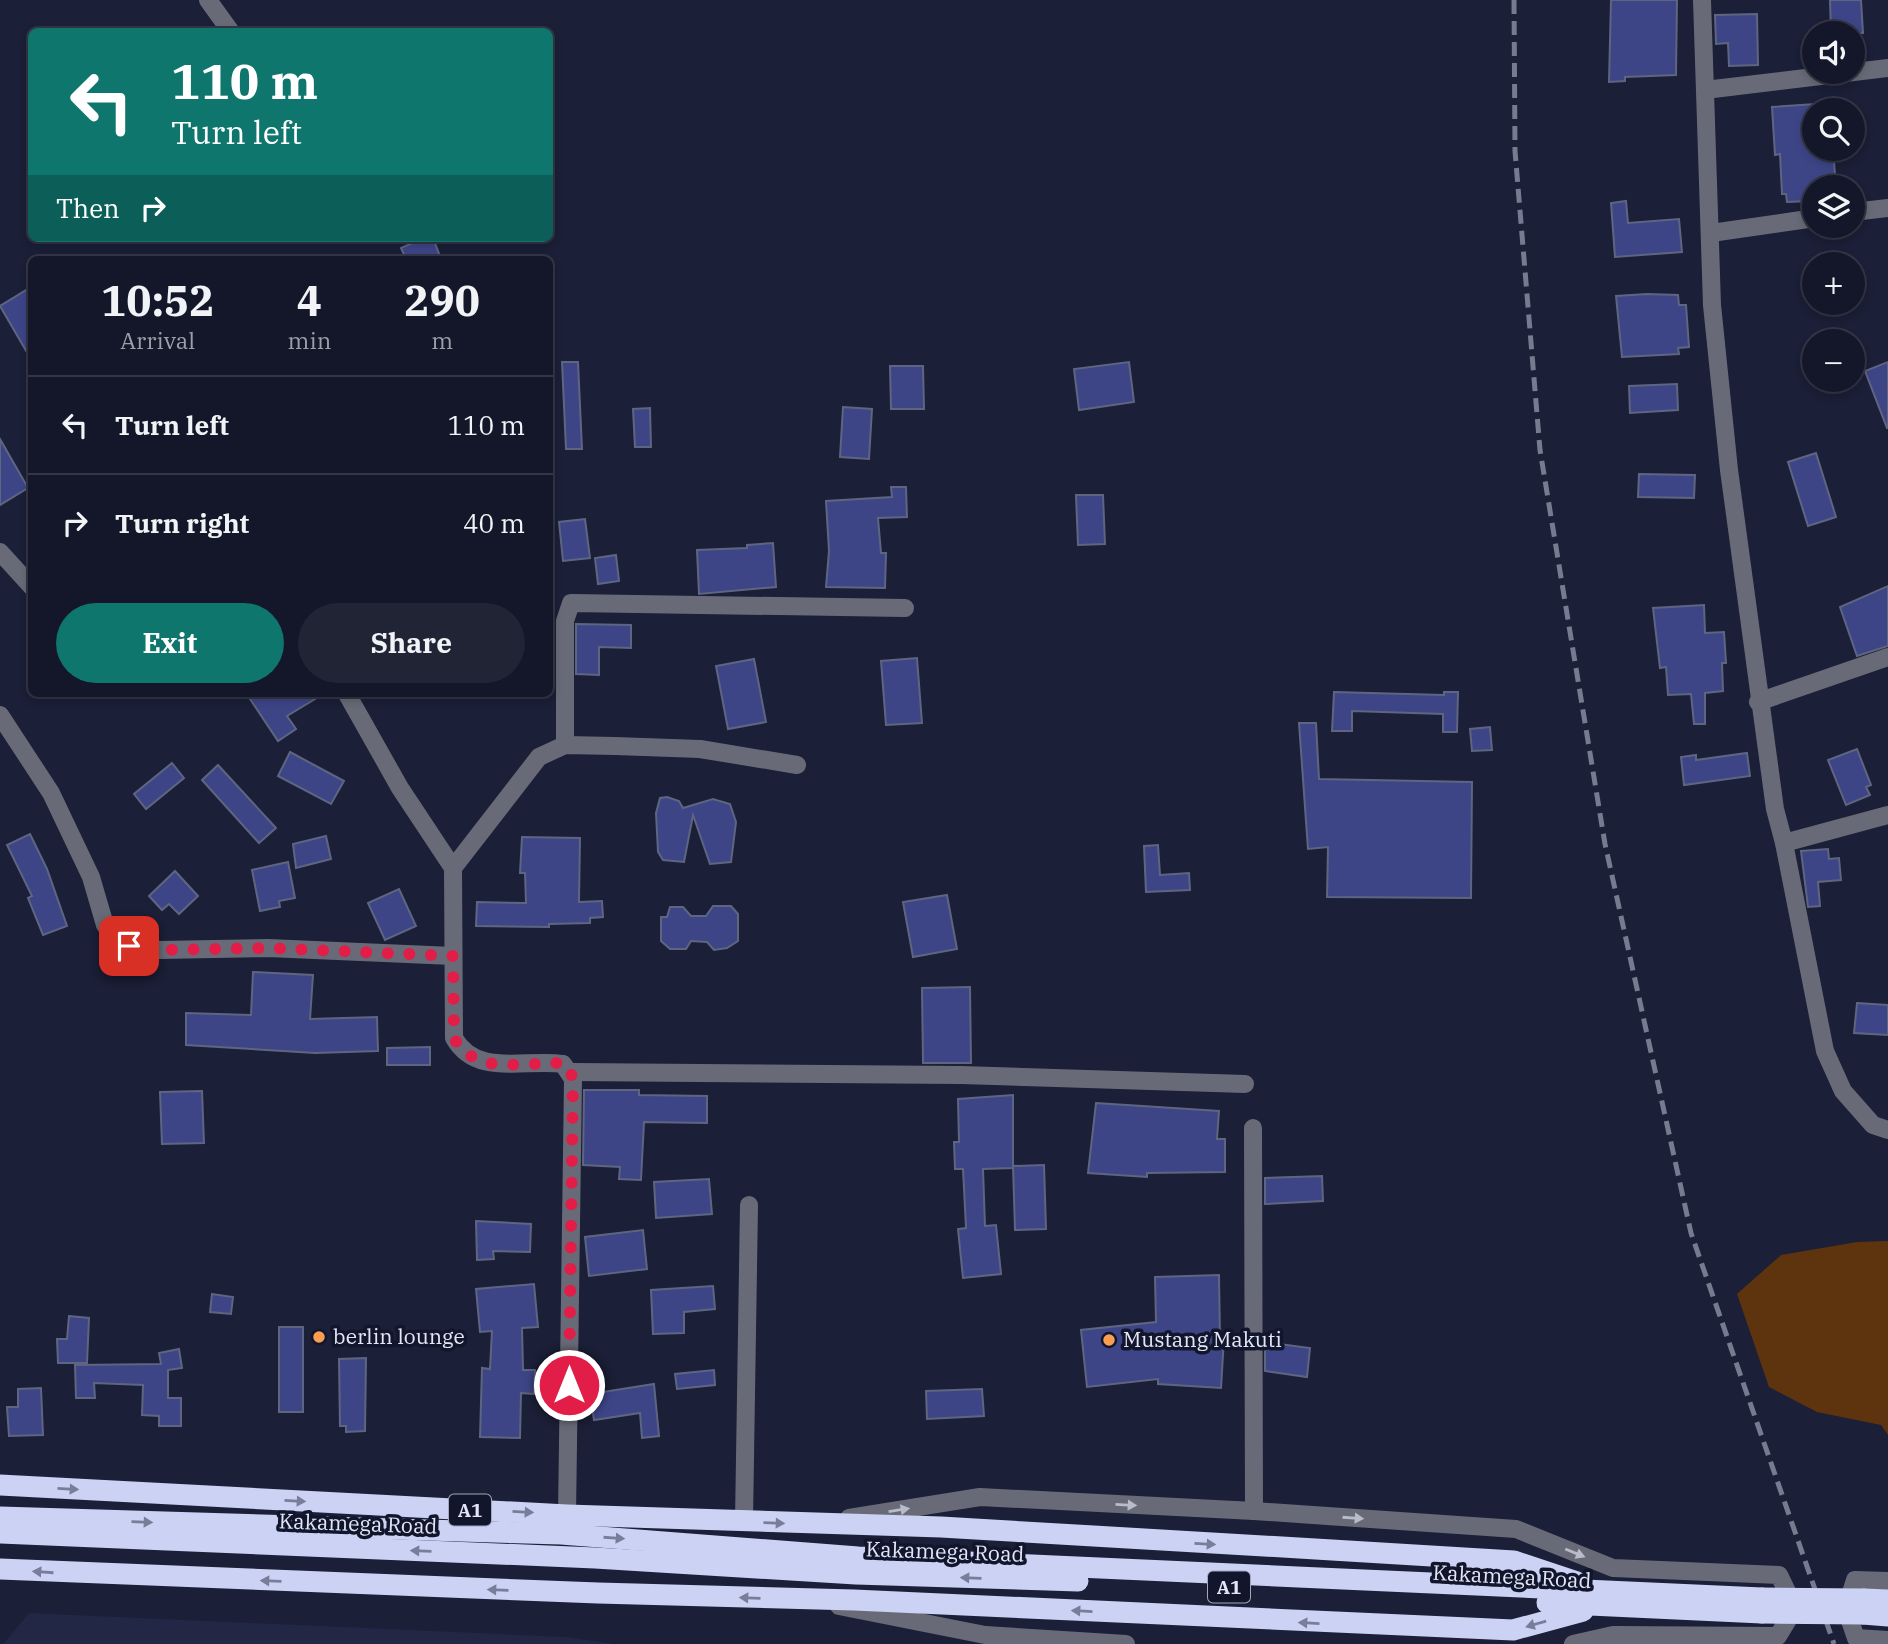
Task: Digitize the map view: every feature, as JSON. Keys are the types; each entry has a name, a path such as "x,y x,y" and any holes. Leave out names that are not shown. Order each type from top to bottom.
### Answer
{"highway":[{"name":"A1","path":"0,1485 567,1514 941,1527 1514,1561 1602,1598"},
{"name":"Kakamega Road","path":"0,1517 561,1534 858,1556 1888,1616"},
{"name":"Kakamega Road","path":"0,1533 594,1558 856,1574 1602,1598"},
{"name":"A1","path":"0,1570 854,1600 1513,1630 1602,1598 1888,1600"}],"street":[{"path":"208,0 228,28"},
{"path":"1702,0 1715,333 1758,702 1774,809 1784,843 1825,1051 1843,1091 1873,1125 1888,1130"},
{"path":"1705,90 1888,68"},
{"path":"1865,211 1888,208"},
{"path":"1711,233 1802,220"},
{"path":"0,552 28,583"},
{"path":"565,745 565,621 571,603 905,608"},
{"path":"1758,702 1888,657"},
{"path":"349,697 400,788 453,868 454,1038 461,1049 483,1062 556,1063 568,1066 571,1072 567,1514"},
{"path":"0,715 51,793 91,877 105,925 114,938 129,946 160,950 268,948 453,956"},
{"path":"453,868 539,757 565,745 700,749 797,765"},
{"path":"1784,843 1888,815"},
{"path":"571,1072 961,1075 1245,1084"},
{"path":"1253,1128 1254,1511"},
{"path":"744,1521 749,1205"},
{"path":"808,1524 980,1497 1254,1511 1516,1529 1614,1568 1779,1575 1795,1608 1779,1636 1613,1635 1573,1644"},
{"path":"1888,1581 1855,1580 1846,1609 1856,1638 1888,1640"},
{"path":"806,1600 985,1635 1126,1644"}],"shaded area":[{"path":"1888,1241 1888,1435 1881,1425 1817,1412 1769,1387 1737,1294 1781,1255 1857,1242"},
{"path":"29,1613 566,1637 614,1644 3,1644"}],"building":[{"path":"1611,0 1677,0 1676,75 1625,77 1625,81 1609,82"},
{"path":"1830,0 1861,0 1862,21 1831,21"},
{"path":"1757,14 1758,65 1729,66 1728,43 1716,44 1715,15"},
{"path":"1802,105 1802,161 1834,161 1835,175 1802,175 1802,201 1787,202 1786,194 1782,194 1780,154 1775,155 1772,107"},
{"path":"1626,201 1628,223 1679,219 1682,252 1615,257 1611,203"},
{"path":"415,242 435,242 440,256 405,256 401,248"},
{"path":"26,290 28,293 28,354 0,306"},
{"path":"1678,295 1679,305 1686,305 1689,347 1678,348 1679,354 1622,357 1616,296"},
{"path":"562,362 578,362 582,449 566,449"},
{"path":"1129,362 1134,402 1079,410 1074,369"},
{"path":"1888,362 1888,428 1887,428 1865,371"},
{"path":"890,366 923,366 924,409 891,409"},
{"path":"1677,384 1678,410 1630,413 1629,386"},
{"path":"843,407 872,409 869,459 840,457"},
{"path":"650,408 651,447 635,447 633,409"},
{"path":"0,439 28,488 0,505"},
{"path":"1816,453 1836,517 1808,526 1788,462"},
{"path":"1639,474 1695,475 1694,498 1638,497"},
{"path":"891,487 906,487 907,517 878,518 881,553 886,553 885,588 826,587 829,551 826,501 892,497"},
{"path":"1076,495 1103,495 1105,544 1078,545"},
{"path":"585,519 590,558 563,561 559,522"},
{"path":"773,543 776,587 699,594 697,550 747,548 747,545"},
{"path":"616,555 619,581 598,584 595,558"},
{"path":"1888,586 1888,646 1857,656 1840,607"},
{"path":"1704,605 1705,633 1724,632 1726,663 1722,663 1723,691 1705,693 1705,724 1694,724 1691,694 1668,695 1666,667 1660,668 1653,608"},
{"path":"576,624 631,625 631,648 599,647 599,675 576,674"},
{"path":"917,658 922,723 886,725 881,661"},
{"path":"754,659 766,722 728,729 716,666"},
{"path":"1334,692 1444,695 1444,692 1458,692 1457,732 1443,732 1443,714 1352,711 1352,731 1332,731"},
{"path":"249,697 318,697 287,716 296,729 278,741"},
{"path":"1299,723 1316,723 1319,779 1472,782 1471,898 1327,897 1328,847 1308,849"},
{"path":"1490,727 1492,750 1472,751 1470,729"},
{"path":"1857,749 1871,785 1866,787 1870,795 1846,805 1828,760"},
{"path":"290,752 344,781 331,804 278,776"},
{"path":"1747,753 1750,776 1684,785 1681,757 1696,755 1696,760"},
{"path":"172,763 184,778 146,809 134,794"},
{"path":"218,765 276,828 259,843 202,780"},
{"path":"660,798 679,801 683,808 713,799 730,804 736,822 731,862 710,864 693,815 684,862 663,860 658,852 656,813"},
{"path":"30,834 47,869 67,926 43,935 28,898 32,896 7,845"},
{"path":"326,836 331,859 296,868 293,844"},
{"path":"522,837 580,838 579,902 602,901 603,917 590,918 590,923 549,924 549,927 476,926 477,902 526,903 525,873 520,873"},
{"path":"1158,845 1160,875 1189,873 1190,890 1146,892 1144,846"},
{"path":"1828,849 1829,859 1839,858 1841,880 1818,882 1820,906 1808,907 1801,851"},
{"path":"288,862 295,898 279,901 280,907 260,911 252,870"},
{"path":"175,871 198,896 179,914 169,904 162,910 149,896"},
{"path":"399,889 416,926 385,940 368,903"},
{"path":"947,895 957,949 913,957 903,902"},
{"path":"713,906 731,906 738,914 738,941 727,948 714,950 707,942 691,941 686,949 670,949 661,941 661,917 667,917 670,907 683,907 691,916 706,916"},
{"path":"253,972 313,975 310,1019 377,1017 378,1051 315,1053 186,1045 186,1013 251,1015"},
{"path":"970,987 971,1063 923,1063 922,988"},
{"path":"1857,1003 1888,1005 1888,1035 1854,1033"},
{"path":"430,1047 430,1065 387,1065 387,1048"},
{"path":"584,1090 639,1090 639,1095 707,1096 707,1123 644,1122 641,1180 619,1179 620,1167 583,1165"},
{"path":"202,1091 204,1143 162,1144 160,1092"},
{"path":"1013,1095 1013,1168 983,1169 985,1226 996,1225 1001,1274 963,1278 958,1229 966,1228 963,1169 955,1169 954,1142 959,1142 958,1099"},
{"path":"1096,1103 1219,1111 1217,1139 1225,1139 1225,1172 1147,1173 1147,1177 1088,1173"},
{"path":"1044,1165 1046,1229 1015,1230 1013,1166"},
{"path":"1322,1176 1323,1201 1265,1204 1265,1178"},
{"path":"709,1179 712,1214 656,1218 654,1182"},
{"path":"476,1221 531,1224 530,1252 493,1251 494,1259 477,1260"},
{"path":"643,1230 647,1269 589,1276 585,1237"},
{"path":"1219,1275 1220,1338 1224,1338 1221,1388 1158,1384 1158,1379 1087,1387 1081,1330 1156,1322 1155,1277"},
{"path":"534,1284 538,1327 522,1328 523,1370 535,1370 534,1394 521,1393 520,1438 480,1437 482,1368 490,1369 492,1331 480,1332 476,1289"},
{"path":"713,1286 715,1309 684,1312 684,1333 653,1334 651,1290"},
{"path":"212,1294 233,1297 231,1314 210,1312"},
{"path":"69,1316 89,1318 87,1363 58,1363 57,1339 67,1339"},
{"path":"279,1327 303,1327 303,1412 279,1412"},
{"path":"1265,1342 1310,1348 1307,1377 1265,1371"},
{"path":"179,1349 182,1368 168,1370 168,1398 181,1398 181,1426 159,1426 159,1416 142,1415 143,1385 94,1383 95,1398 76,1398 75,1365 161,1364 159,1353"},
{"path":"366,1358 365,1431 346,1432 346,1426 340,1426 339,1359"},
{"path":"714,1370 715,1385 677,1389 675,1374"},
{"path":"654,1384 659,1436 642,1438 640,1413 594,1420 590,1394"},
{"path":"41,1388 43,1435 9,1436 7,1407 18,1407 18,1389"},
{"path":"982,1389 984,1416 927,1419 926,1391"}],"railway":[{"path":"1514,0 1515,151 1540,450 1605,844 1691,1233 1834,1644"}],"place":[{"name":"berlin lounge","path":"319,1337"},
{"name":"Mustang Makuti","path":"1109,1340"}],"route":[{"path":"129,946 160,950 268,948 453,956 454,1038 461,1049 470,1057 494,1064 556,1063 568,1066 573,1079 569,1385"}]}
